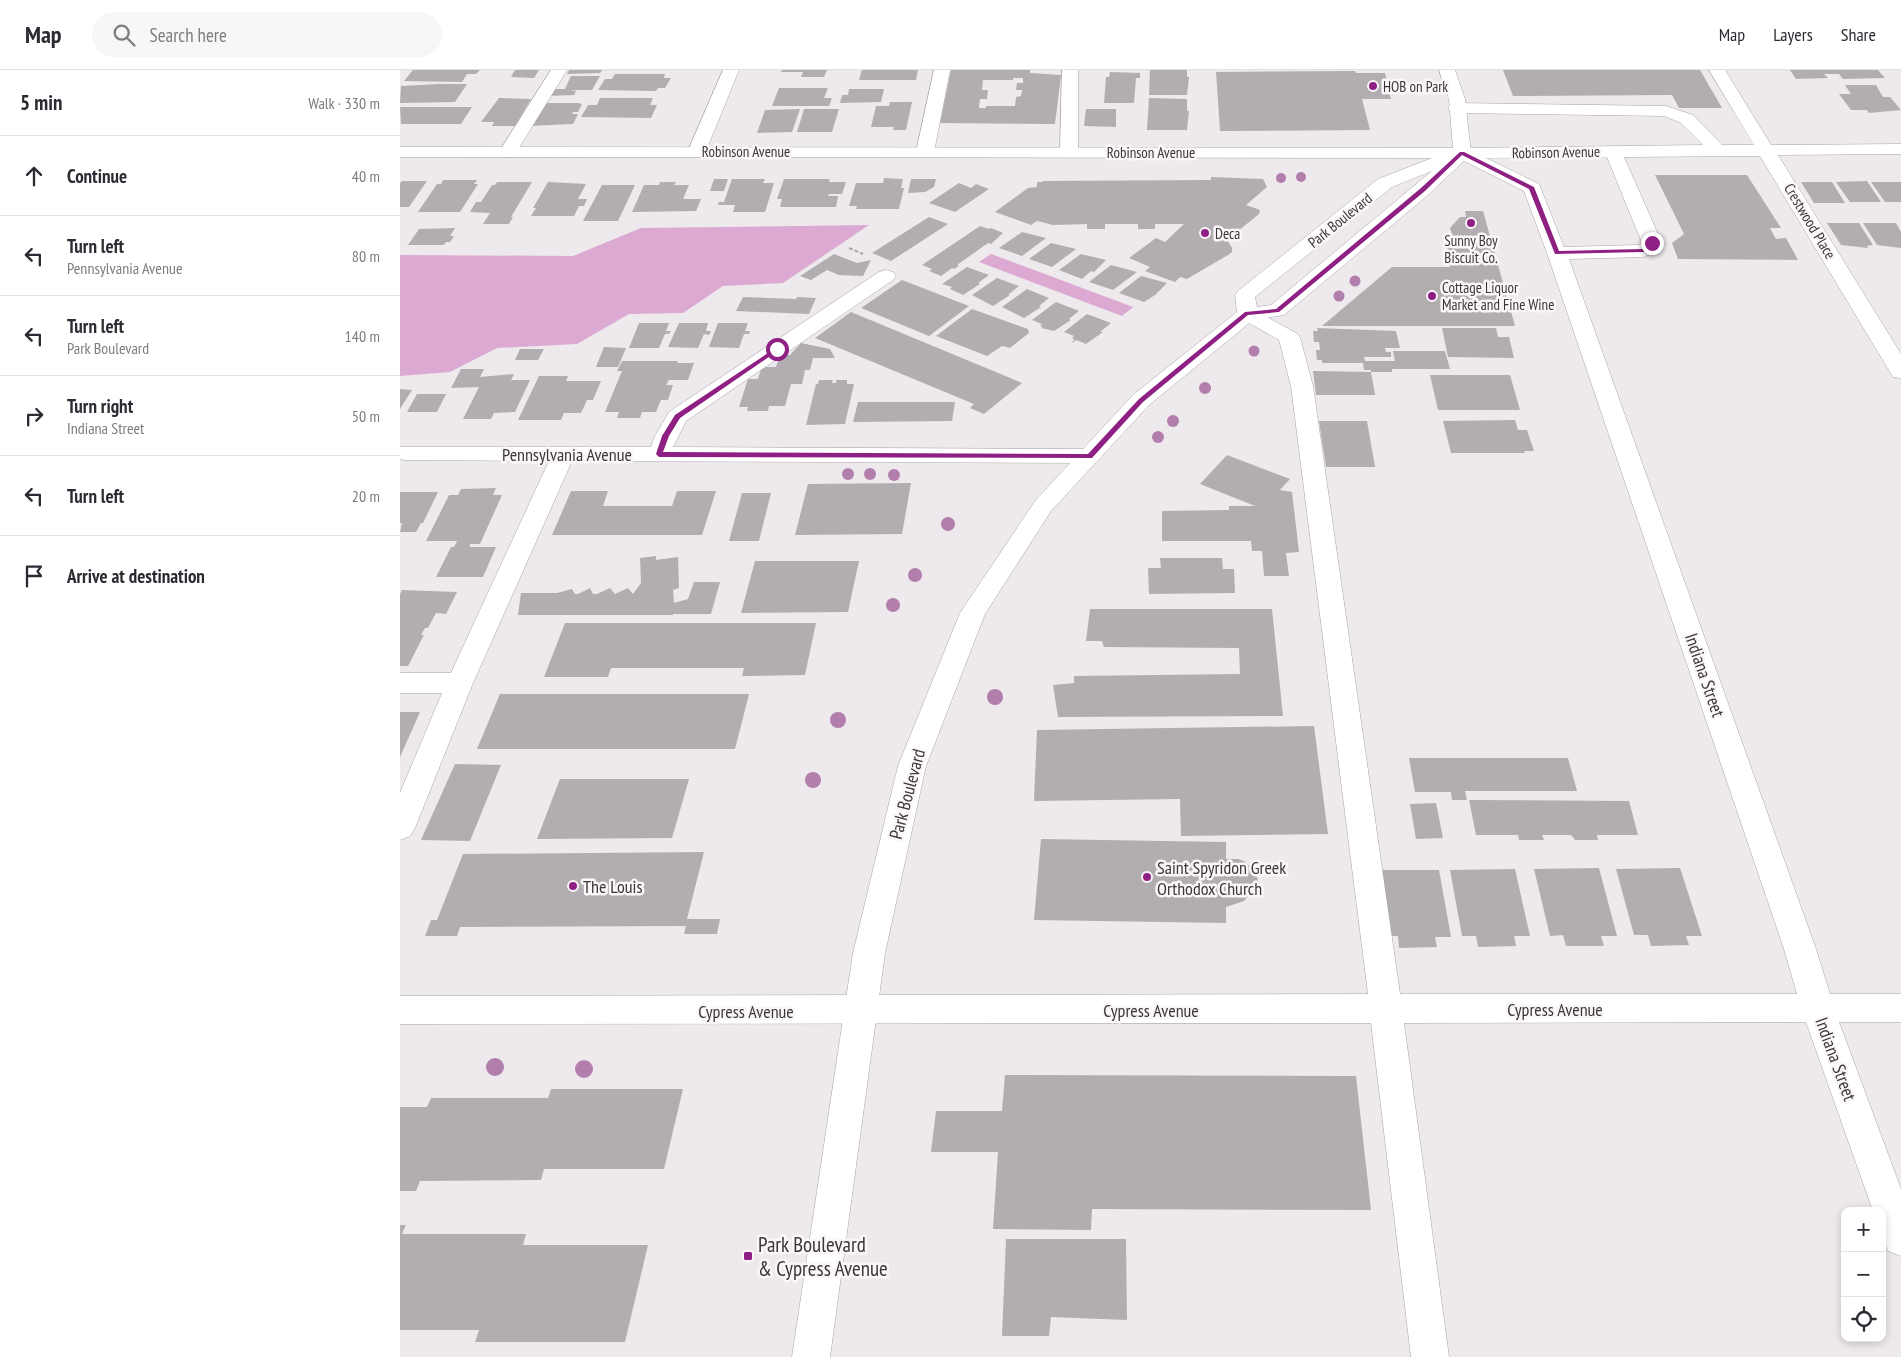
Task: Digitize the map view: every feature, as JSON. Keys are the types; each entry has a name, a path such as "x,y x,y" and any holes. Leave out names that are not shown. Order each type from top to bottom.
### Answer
{"street":[{"path":"508,152 559,70"},
{"path":"697,151 731,70"},
{"path":"926,152 942,70"},
{"path":"1069,152 1070,70"},
{"path":"1447,70 1454,87 1458,108 1462,153"},
{"name":"Crestwood Place","path":"1718,70 1901,372"},
{"path":"1458,108 1666,111 1687,119 1717,150"},
{"name":"Robinson Avenue","path":"400,152 1462,153 1901,149"},
{"path":"1557,253 1643,250 1650,248 1652,243 1613,151"},
{"name":"Indiana Street","path":"1462,153 1532,188 1557,253 1777,883 1818,1009 1901,1238"},
{"name":"Park Boulevard","path":"1247,314 1245,295 1385,183 1462,153"},
{"name":"Park Boulevard","path":"811,1357 869,953 912,766 973,612 1043,506 1141,400 1247,314 1277,311 1423,190 1462,153"},
{"path":"659,454 666,436 677,417 886,276"},
{"path":"1247,314 1289,337 1302,386 1350,695 1386,1010 1430,1357"},
{"name":"Pennsylvania Avenue","path":"404,453 1090,456"},
{"path":"400,828 460,683 563,454"},
{"path":"400,683 460,683"},
{"name":"Cypress Avenue","path":"400,1010 860,1011 1901,1008"}],"shaded area":[{"path":"869,225 783,283 723,286 683,313 629,314 577,344 497,348 450,372 400,376 400,255 573,256 641,228"},
{"path":"991,254 1133,307 1122,316 979,262"}],"building":[{"path":"413,70 480,70 476,74 467,74 462,82 404,81"},
{"path":"515,70 539,70 534,78 511,77"},
{"path":"569,70 602,70 600,73 567,74"},
{"path":"782,70 827,70 824,77 801,77 803,72 781,72"},
{"path":"862,70 918,70 916,80 859,80"},
{"path":"951,70 1030,70 1030,73 1061,75 1055,124 940,123","holes":["1023,78 1023,83 1017,83 1016,90 1022,90 1021,96 1016,97 1015,106 986,106 986,108 979,108 980,99 987,99 988,90 982,90 983,80"]},
{"path":"1150,70 1187,70 1187,77 1189,77 1187,95 1149,95"},
{"path":"1503,70 1700,70 1722,108 1679,108 1672,95 1513,96"},
{"path":"1790,70 1878,70 1885,78 1843,79 1839,74 1824,74 1828,78 1796,79"},
{"path":"1355,71 1356,73 1385,73 1391,99 1362,99 1370,130 1220,131 1216,72"},
{"path":"1110,72 1140,73 1140,78 1136,78 1134,103 1104,103 1106,77 1109,77"},
{"path":"615,74 665,74 664,78 671,78 665,88 658,88 656,91 598,90 605,79 612,79"},
{"path":"571,76 600,76 592,90 570,90 576,91 574,95 549,96 553,89 565,89"},
{"path":"467,84 455,102 400,103 401,86"},
{"path":"1845,85 1876,85 1883,97 1890,97 1901,110 1869,113 1867,110 1851,110 1839,94 1851,94"},
{"path":"779,88 828,88 824,98 832,98 829,106 772,106"},
{"path":"849,89 884,89 881,102 840,103 842,95 848,95"},
{"path":"499,98 531,99 515,126 492,126 494,122 481,122"},
{"path":"600,98 653,98 650,105 657,105 651,118 581,117 588,105 597,105"},
{"path":"1149,98 1187,99 1187,111 1189,111 1187,130 1147,130"},
{"path":"890,102 912,102 906,130 893,130 894,127 871,127 876,106 889,106"},
{"path":"542,103 582,104 578,112 573,112 572,114 578,114 573,124 529,126"},
{"path":"400,107 472,107 461,124 401,124"},
{"path":"800,109 792,132 757,133 765,110"},
{"path":"804,109 839,109 832,132 797,132"},
{"path":"1086,109 1116,109 1116,127 1084,126"},
{"path":"1655,175 1747,175 1781,228 1770,228 1776,239 1786,238 1798,260 1678,259 1672,243 1684,234"},
{"name":"Deca","path":"1211,177 1263,179 1267,187 1246,205 1260,210 1259,214 1227,240 1232,248 1232,252 1187,279 1180,277 1175,282 1145,271 1150,267 1129,258 1156,238 1165,242 1184,224 1155,224 1155,229 1138,229 1138,224 1105,224 1105,229 1087,229 1087,224 1053,225 1037,221 1031,225 995,212 1028,188 1037,187 1037,182 1043,181 1211,180"},
{"path":"884,178 903,179 901,188 904,188 899,209 856,209 857,206 849,206 856,183 883,183"},
{"path":"714,179 728,179 724,191 710,191"},
{"path":"732,179 765,179 763,183 774,183 765,212 733,212 735,205 718,205 719,202 724,202"},
{"path":"784,179 830,179 829,182 846,182 842,194 829,194 828,196 838,196 836,207 780,207 782,199 777,199"},
{"path":"911,179 936,179 934,187 925,192 908,193"},
{"path":"443,180 477,180 474,184 478,184 460,212 418,212 437,184 441,184"},
{"path":"402,181 427,181 409,207 400,207 400,183"},
{"path":"1867,181 1881,202 1850,202 1836,182"},
{"path":"497,182 532,182 511,217 513,217 509,224 483,224 490,213 470,212 476,202 481,202 492,185 495,185"},
{"path":"548,182 586,184 578,199 587,199 584,206 579,206 574,216 531,216 536,208 533,208"},
{"path":"660,182 676,182 674,185 689,185 683,199 701,199 696,211 632,212 644,185 659,185"},
{"path":"1801,182 1832,182 1845,203 1814,203"},
{"path":"1871,182 1901,182 1901,202 1885,202"},
{"path":"959,183 971,188 976,184 989,189 955,212 929,203"},
{"path":"602,185 635,185 618,221 583,221"},
{"name":"Cottage Liquor Market and Fine Wine","path":"1465,211 1483,211 1515,326 1322,326 1392,267 1450,267 1447,249 1453,238 1450,228 1460,217 1466,217"},
{"path":"929,217 948,224 891,261 872,253"},
{"path":"1827,223 1859,223 1873,245 1867,246 1868,248 1841,245"},
{"path":"1863,223 1896,223 1901,232 1901,248 1877,245"},
{"path":"980,226 1003,233 991,244 988,243 957,265 959,266 954,269 952,268 941,276 929,271 932,269 922,265"},
{"path":"455,228 450,236 454,236 450,242 446,242 444,245 408,245 419,229"},
{"path":"1022,232 1046,238 1022,256 999,248"},
{"path":"1051,243 1076,249 1052,267 1029,259"},
{"path":"834,254 857,263 871,260 863,276 839,275 827,270 811,280 800,276"},
{"path":"1081,254 1106,260 1094,272 1091,271 1082,279 1059,270"},
{"path":"1111,265 1137,272 1113,290 1089,282"},
{"path":"967,267 989,275 978,283 980,284 963,295 950,289 952,287 942,284"},
{"path":"1141,276 1167,283 1155,295 1144,302 1119,293"},
{"path":"997,278 1019,286 1008,295 1010,295 993,306 972,295"},
{"path":"902,280 969,306 929,336 861,308"},
{"path":"1027,289 1049,298 1039,306 1041,307 1024,318 1002,307"},
{"path":"743,297 816,298 809,314 736,311"},
{"path":"1056,302 1079,311 1069,319 1071,320 1054,331 1041,328 1043,327 1040,326 1042,324 1032,320"},
{"path":"972,309 1028,329 1029,333 1010,348 1002,346 987,356 936,336"},
{"path":"851,312 1022,383 984,414 970,408 974,404 815,338"},
{"path":"1087,314 1111,323 1100,332 1103,332 1086,344 1076,340 1072,343 1074,336 1064,332"},
{"path":"639,323 669,323 666,331 671,331 669,334 665,334 659,348 629,348"},
{"path":"679,323 708,323 706,331 711,331 709,335 704,334 698,348 668,347"},
{"path":"718,323 748,323 745,331 750,331 749,334 744,334 739,348 709,347"},
{"path":"1317,328 1396,331 1400,348 1385,348 1386,352 1391,352 1391,357 1364,357 1365,361 1395,361 1393,351 1445,351 1450,369 1392,369 1392,372 1371,372 1371,370 1364,370 1363,363 1322,363 1322,360 1317,360 1316,350 1320,350 1319,342 1314,342 1313,331 1318,331"},
{"path":"1442,328 1496,328 1498,337 1509,337 1514,358 1448,357"},
{"path":"801,343 830,349 835,358 813,358 810,370 805,370 802,384 791,384 785,406 769,406 768,411 747,411 748,407 739,407 748,379 758,379 761,369 765,367 776,367 780,355 790,355"},
{"path":"604,347 626,348 618,367 596,367"},
{"path":"520,349 544,349 538,360 515,360"},
{"path":"622,361 678,361 677,363 694,363 688,380 669,380 666,385 673,385 668,400 661,400 656,412 642,412 640,418 617,418 619,412 605,412 622,371 617,371"},
{"path":"461,369 484,369 480,377 514,374 511,380 530,380 515,412 494,413 491,419 463,419 479,387 451,388"},
{"path":"1313,371 1371,372 1375,395 1316,395"},
{"path":"1430,375 1510,375 1520,410 1438,410"},
{"path":"539,376 568,376 566,381 601,381 593,400 587,400 581,413 564,413 561,420 518,420"},
{"path":"819,380 833,380 832,383 836,383 836,380 847,380 847,384 854,384 845,424 806,425 816,384 818,384"},
{"path":"400,389 412,390 400,409"},
{"path":"417,394 446,394 437,412 407,412"},
{"path":"858,402 955,402 952,421 853,422"},
{"path":"1515,420 1518,430 1527,430 1534,451 1524,451 1525,453 1451,453 1443,421"},
{"path":"1319,421 1367,421 1375,467 1326,467"},
{"path":"1227,455 1290,479 1280,490 1292,492 1299,552 1286,553 1289,576 1264,576 1262,551 1252,551 1251,541 1162,541 1162,511 1229,510 1229,506 1255,506 1200,484"},
{"path":"911,483 902,534 795,535 808,484"},
{"path":"496,488 493,495 502,495 480,544 470,544 470,547 496,547 483,577 436,577 451,547 454,547 457,541 426,541 449,495 458,495 461,489"},
{"path":"571,491 608,491 603,506 672,506 677,491 716,491 702,535 552,535"},
{"path":"400,492 438,492 423,523 421,523 416,532 400,532 402,523 400,523"},
{"path":"742,493 771,493 759,541 729,541"},
{"path":"656,556 656,560 678,557 679,588 673,590 674,603 688,599 694,582 720,582 711,614 518,615 521,593 557,593 572,589 575,594 578,594 590,588 593,594 597,594 610,588 615,594 628,588 633,594 641,583 640,558"},
{"path":"1160,558 1222,558 1223,569 1234,569 1235,593 1149,594 1148,568 1161,568"},
{"path":"755,561 859,561 848,612 741,613"},
{"path":"402,590 457,592 446,614 436,613 428,628 425,628 421,635 424,635 408,666 400,666 400,594"},
{"path":"1090,609 1272,609 1283,716 1058,717 1053,685 1074,683 1074,676 1240,674 1239,648 1104,647 1102,641 1086,641"},
{"path":"565,623 816,623 805,675 742,676 744,668 611,668 608,677 544,677"},
{"path":"500,694 749,694 735,749 477,749"},
{"path":"400,712 420,712 400,757"},
{"path":"1314,726 1328,834 1181,836 1180,799 1034,801 1037,730"},
{"path":"1409,758 1568,758 1577,791 1465,791 1467,800 1452,800 1451,792 1415,792"},
{"path":"455,764 501,765 470,841 421,840"},
{"path":"560,779 689,779 672,838 537,839"},
{"path":"1469,800 1629,801 1638,835 1597,835 1598,840 1575,840 1571,835 1542,835 1544,840 1519,840 1518,835 1476,835"},
{"path":"1436,803 1443,838 1416,839 1410,804"},
{"name":"Saint Spyridon Greek Orthodox Church","path":"1041,839 1226,842 1226,859 1244,861 1255,871 1259,883 1244,901 1226,907 1226,923 1034,920"},
{"name":"The Louis","path":"704,852 687,919 720,919 717,934 684,934 686,926 460,927 457,936 425,936 431,920 437,920 463,854"},
{"path":"1599,868 1617,936 1601,936 1604,946 1566,946 1563,935 1550,936 1534,869"},
{"path":"1680,868 1702,936 1686,936 1689,945 1651,946 1648,935 1634,935 1616,869"},
{"path":"1515,869 1530,936 1514,936 1516,946 1478,947 1476,936 1462,936 1450,870"},
{"path":"1374,870 1439,870 1451,937 1435,937 1437,947 1399,948 1398,936 1384,936"},
{"path":"1005,1075 1356,1076 1371,1210 1092,1209 1091,1230 993,1229 998,1152 931,1152 936,1111 1002,1111"},
{"path":"551,1089 683,1089 664,1169 544,1169 541,1180 420,1181 416,1191 400,1191 400,1107 427,1107 431,1098 548,1098"},
{"path":"400,1225 406,1225 402,1234 526,1234 523,1245 648,1245 625,1342 475,1342 479,1330 400,1330"},
{"path":"1006,1239 1126,1239 1127,1320 1051,1317 1049,1336 1002,1336"}],"place":[{"name":"HOB on Park","path":"1373,86"},
{"name":"Sunny Boy Biscuit Co.","path":"1471,223"},
{"name":"Deca","path":"1205,233"},
{"name":"Cottage Liquor Market and Fine Wine","path":"1432,296"},
{"name":"Saint Spyridon Greek Orthodox Church","path":"1147,877"},
{"name":"The Louis","path":"573,886"},
{"name":"Park Boulevard & Cypress Avenue","path":"748,1256"}],"route":[{"path":"777,349 677,417 666,436 659,454 1090,456 1141,400 1247,314 1277,311 1423,190 1462,153 1532,188 1557,253 1643,250 1650,248 1652,243"}]}
